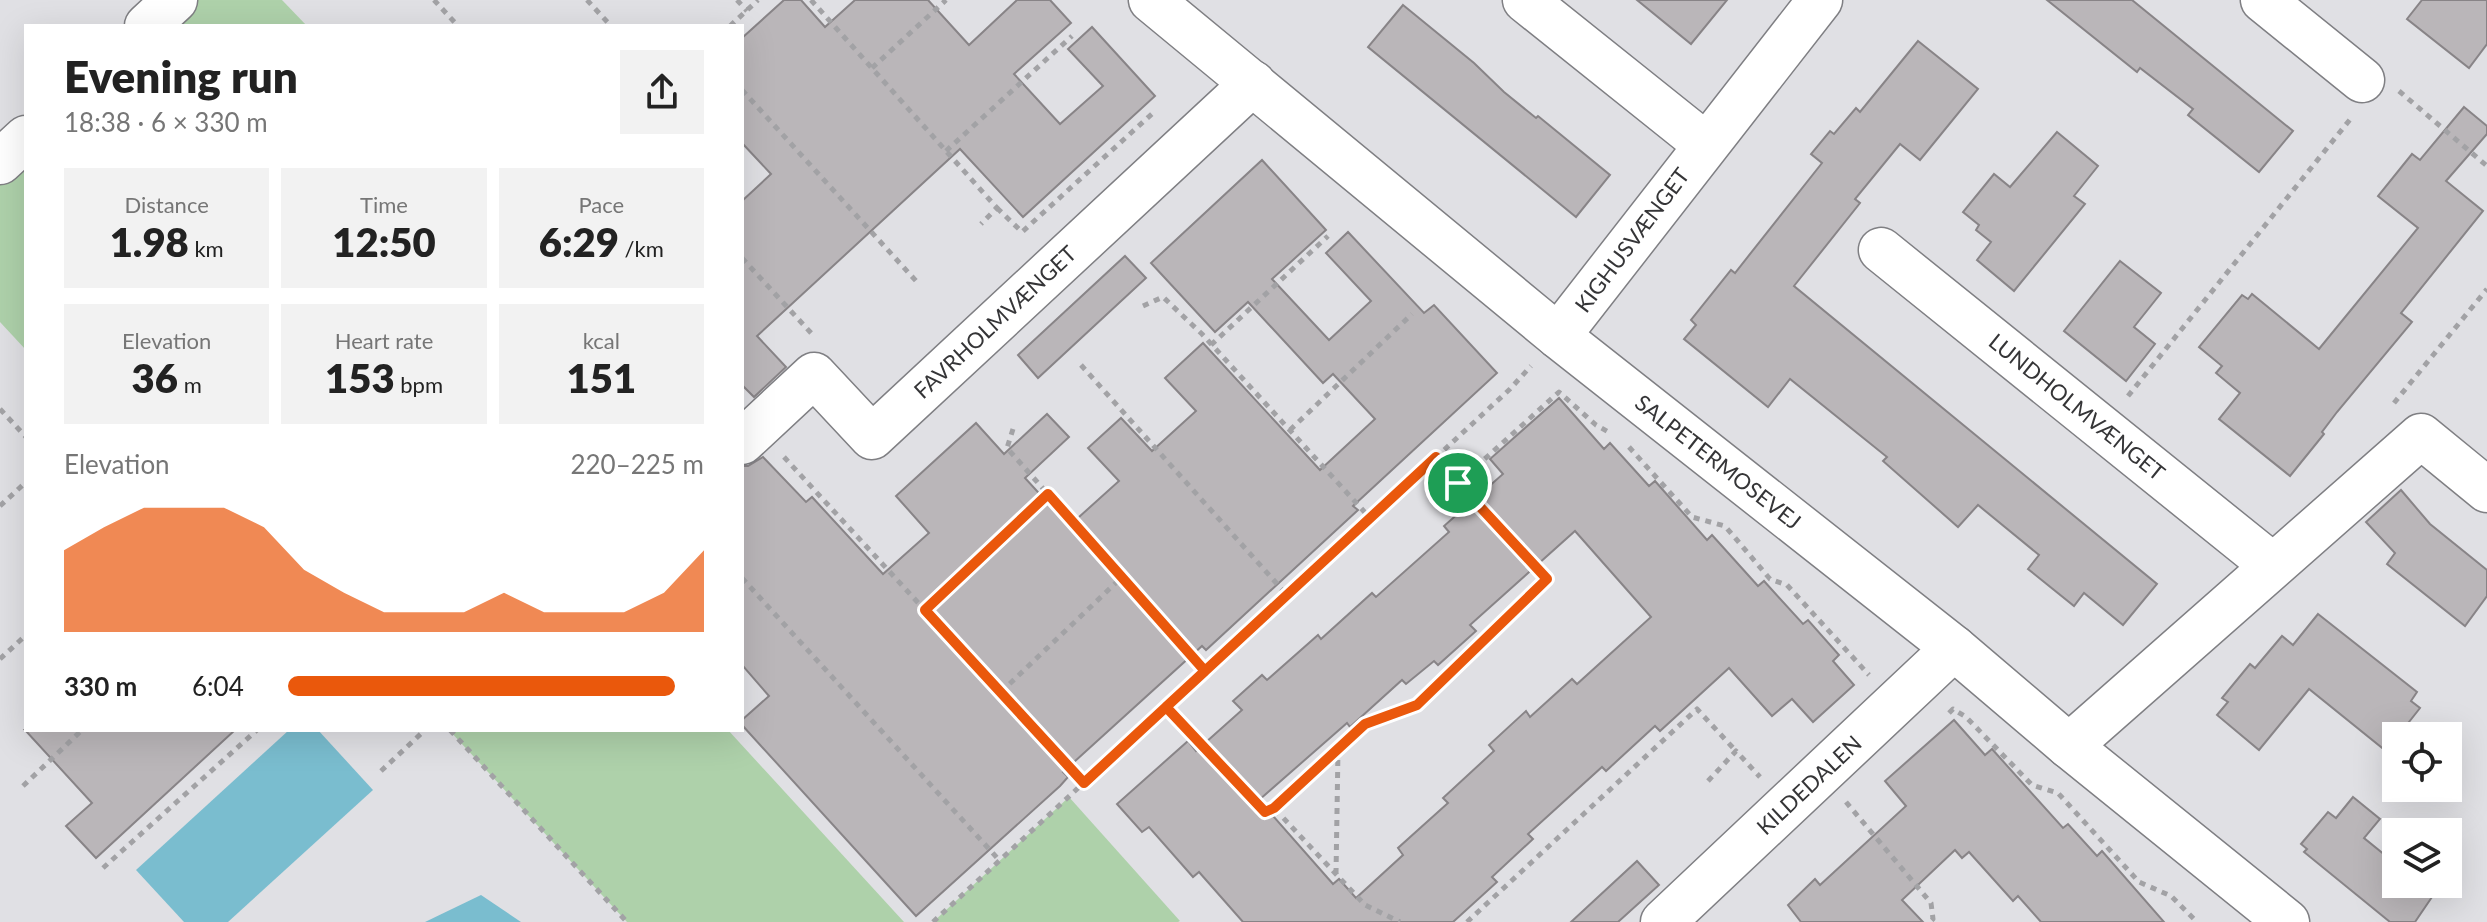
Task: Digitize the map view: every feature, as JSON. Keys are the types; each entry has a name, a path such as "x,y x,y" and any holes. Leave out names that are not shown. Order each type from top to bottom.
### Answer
{"street":[{"path":"149,24 175,0"},
{"name":"SALPETERMOSEVEJ","path":"1151,0 1558,336 1954,648 2069,746 2287,922"},
{"path":"1525,0 1705,144"},
{"name":"KIGHUSVÆNGET","path":"1558,336 1820,0"},
{"path":"2263,0 2362,80"},
{"name":"FAVRHOLMVÆNGET","path":"750,434 814,375 872,437 1253,83"},
{"path":"0,162 24,140"},
{"name":"LUNDHOLMVÆNGET","path":"1881,250 2272,565"},
{"path":"2069,746 2421,436 2487,490"},
{"name":"KILDEDALEN","path":"1663,922 1954,648"}],"path":[{"path":"434,0 456,24"},
{"path":"587,0 609,24"},
{"path":"737,0 747,11"},
{"path":"732,24 758,0"},
{"path":"811,0 1022,232 1154,112"},
{"path":"872,68 946,0"},
{"path":"946,151 1072,36"},
{"path":"2102,428 2352,117 2362,80 2392,85 2487,166"},
{"path":"744,92 917,282"},
{"path":"981,224 997,208"},
{"path":"1211,345 1328,236"},
{"path":"744,260 812,335"},
{"path":"2421,436 2392,405 2487,289"},
{"path":"1143,306 1163,297 1370,518"},
{"path":"1290,430 1412,314"},
{"path":"933,922 1510,389 1558,336"},
{"path":"1081,365 1287,595"},
{"path":"1458,483 1559,392 1596,425 1621,439 1692,517 1725,526 1770,579 1787,585 1874,680"},
{"path":"0,409 24,435"},
{"path":"1013,429 1007,448 1205,671"},
{"path":"750,434 925,610 1084,783"},
{"path":"1166,707 1265,812 1274,808 1365,724 1417,705 1547,579 1436,457"},
{"path":"0,506 24,484"},
{"path":"925,610 1048,494"},
{"path":"1001,693 1122,577"},
{"path":"744,580 1000,861"},
{"path":"0,659 24,637"},
{"path":"1467,922 1697,709 1764,781"},
{"path":"1941,720 1953,709 1966,717 2032,785 2058,793 2139,882 2171,896 2197,922"},
{"path":"23,786 80,732"},
{"path":"103,868 255,732"},
{"path":"381,771 423,732"},
{"path":"452,732 627,922"},
{"path":"1336,874 1338,749"},
{"path":"1708,781 1736,751"},
{"path":"1822,773 1931,903 1933,919 1930,922"},
{"path":"1274,808 1365,905 1400,922"}],"green space":[{"path":"176,0 282,0 305,24 149,24"},
{"path":"24,140 24,348 0,322 0,162"},
{"path":"451,732 730,732 904,922 627,922"},
{"path":"1069,797 1180,921 933,922"}],"water":[{"path":"287,732 320,732 373,790 228,922 184,922 136,870"},
{"path":"481,895 521,922 425,922"}],"building":[{"path":"784,0 801,0 825,27 855,0 928,0 969,45 1017,0 1050,0 1071,23 1014,74 1060,124 1103,86 1068,49 1092,27 1155,96 1023,217 960,149 757,336 786,367 754,397 744,387 744,199 771,174 744,145 744,36"},
{"path":"1637,0 1727,0 1691,44"},
{"path":"2047,0 2132,0 2293,131 2259,172 2188,115 2193,109 2140,68 2137,72"},
{"path":"2422,0 2487,0 2487,44 2469,68 2407,19"},
{"path":"1403,5 1504,92 1610,175 1576,217 1368,47"},
{"path":"1918,41 1978,89 1920,160 1900,144 1855,199 1860,203 1794,286 2157,584 2123,625 2084,593 2074,606 2028,569 2039,555 1978,505 1958,527 1883,461 1887,457 1790,379 1768,407 1684,339 1696,325 1691,320 1731,270 1735,273 1822,163 1811,154 1830,131 1834,134 1856,108 1860,112"},
{"path":"2464,107 2487,126 2487,134 2446,181 2483,211 2401,313 2412,322 2337,412 2322,432 2324,434 2290,476 2219,419 2240,393 2216,373 2222,366 2199,347 2242,295 2248,299 2252,294 2319,349 2418,228 2378,196 2412,154 2420,160"},
{"path":"2057,132 2098,166 2074,196 2085,204 2014,291 1977,260 1991,242 1976,230 1979,225 1963,212 1994,174 2010,187"},
{"path":"1262,160 1326,230 1272,279 1329,340 1371,301 1326,253 1348,232 1424,313 1434,305 1497,373 1353,506 1358,510 1206,650 1202,646 1063,772 1068,777 1060,786 916,916 744,727 744,718 769,696 744,667 744,466 763,457 806,502 812,497 883,574 929,533 896,496 976,423 1004,454 1047,414 1069,437 1025,478 1069,526 1119,481 1088,448 1121,418 1152,451 1196,411 1165,378 1203,343 1320,470 1375,419 1333,374 1323,383 1248,302 1215,332 1151,263"},
{"path":"1125,256 1146,278 1038,378 1018,355"},
{"path":"2120,261 2161,293 2134,327 2155,344 2126,381 2064,331"},
{"path":"1559,398 1604,449 1610,443 1649,486 1655,481 1707,540 1712,535 1758,586 1764,581 1803,624 1808,620 1839,655 1833,661 1854,685 1813,722 1792,699 1772,716 1729,668 1660,731 1655,726 1606,771 1602,767 1528,834 1533,839 1492,877 1497,882 1453,922 1243,922 1199,872 1193,877 1149,827 1142,832 1117,804 1188,741 1196,751 1242,710 1233,701 1262,675 1267,680 1318,635 1321,639 1372,593 1376,597 1449,532 1444,526 1503,474 1490,459","holes":["1575,531 1651,617 1577,684 1572,679 1530,717 1526,711 1489,745 1494,751 1443,798 1448,803 1398,848 1403,855 1356,898 1339,879 1333,884 1259,800 1347,723 1350,727 1402,680 1406,684 1434,661 1438,665 1476,631 1470,625"]},
{"path":"2401,490 2430,524 2487,570 2487,596 2465,626 2387,564 2395,553 2366,522"},
{"path":"2318,614 2417,692 2411,701 2420,708 2409,722 2382,722 2382,748 2309,689 2259,750 2217,715 2228,702 2222,698 2250,664 2255,668 2282,636 2293,645"},
{"path":"1954,720 1985,755 1992,749 2063,828 2068,824 2097,856 2102,851 2164,922 2041,922 2018,896 2013,901 1969,852 1962,858 1955,850 1902,900 1923,922 1801,922 1788,905 1815,879 1820,885 1906,806 1885,781"},
{"path":"27,732 233,732 96,858 66,826 92,803"},
{"path":"2353,797 2380,819 2364,838 2382,853 2382,898 2431,898 2415,922 2390,922 2304,852 2307,849 2301,844 2328,812 2336,818"},
{"path":"1637,861 1659,885 1618,922 1571,922"}],"route":[{"path":"1458,483 1436,457 1370,518 1205,671 1166,707 1084,783 925,610 1048,494 1205,671 1166,707 1265,812 1274,808 1365,724 1417,705 1547,579 1458,483"}]}
